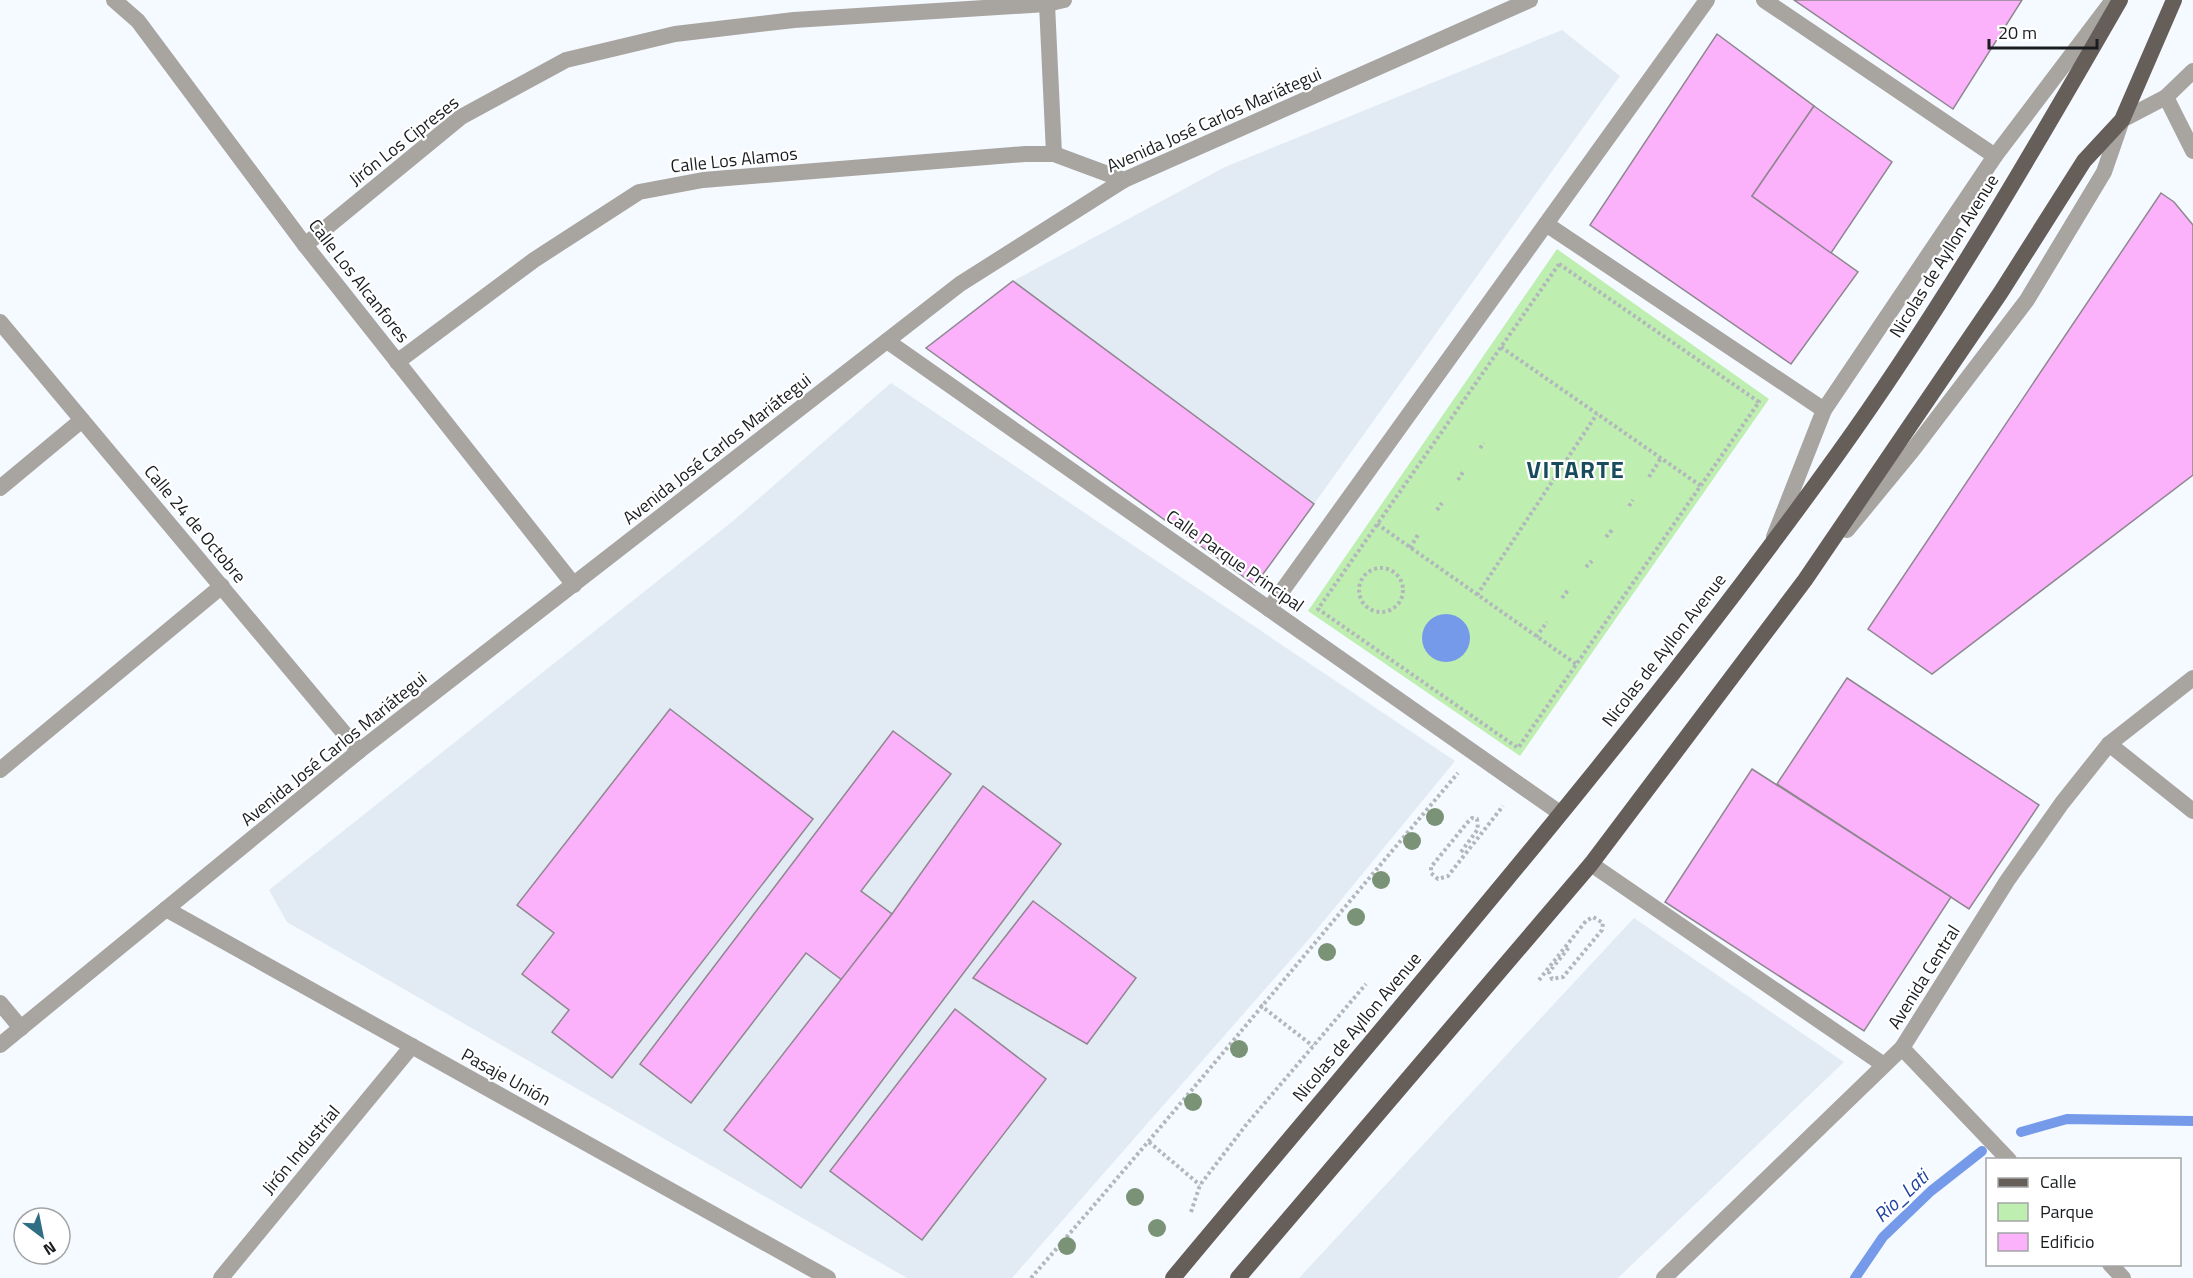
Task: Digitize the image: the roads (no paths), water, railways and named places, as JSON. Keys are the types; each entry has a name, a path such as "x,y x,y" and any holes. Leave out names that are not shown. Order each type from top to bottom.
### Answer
{"main road":[{"name":"Nicolas de Ayllon Avenue","path":"1173,1278 1560,813 1769,548 1839,451 1925,324 2030,155 2120,0"},
{"path":"1238,1278 1591,864 1805,580 2001,292 2084,161 2122,120 2174,0"}],"street":[{"name":"Calle Los Alcanfores","path":"114,0 138,21 305,245 574,585"},
{"name":"Avenida José Carlos Mariátegui","path":"0,1045 359,751 960,284 1124,180 1530,0"},
{"path":"1269,609 1707,0"},
{"path":"1764,0 1995,156"},
{"path":"1769,548 1824,410 1995,156 2113,0"},
{"name":"Jirón Los Cipreses","path":"305,245 461,117 566,60 675,34 794,20 1055,2"},
{"path":"1054,154 1055,2"},
{"path":"1805,580 1912,451 2027,300 2104,172 2122,120 2166,97 2193,71"},
{"path":"2166,97 2193,151"},
{"name":"Calle Los Alamos","path":"397,362 534,260 639,192 703,180 1024,154 1054,154 1124,180"},
{"path":"1546,224 1824,410"},
{"name":"Calle 24 de Octobre","path":"0,322 359,751"},
{"name":"Calle Parque Principal","path":"887,341 1560,813"},
{"path":"0,488 82,420"},
{"path":"0,770 222,586"},
{"name":"Avenida Central","path":"1664,1278 1902,1048 2007,881 2062,803 2109,744 2193,678"},
{"path":"2109,744 2193,811"},
{"path":"1591,864 1884,1065"},
{"name":"Pasaje Unión","path":"166,909 828,1278"},
{"path":"0,1002 21,1028"},
{"name":"Jirón Industrial","path":"220,1278 412,1046"},
{"path":"1902,1048 2007,1158"},
{"path":"2112,1266 2123,1278"}],"water":[{"path":"1441,614 1451,614 1463,621 1470,633 1470,643 1463,655 1451,662 1441,662 1426,651 1422,643 1422,633 1433,618"}],"waterway":[{"name":"Rio_Lati","path":"2021,1132 2067,1119 2193,1121"},
{"name":"Rio_Lati","path":"1855,1278 1883,1237 1931,1191 1982,1151"}],"district":[{"name":"VITARTE","path":"1576,470"}]}
